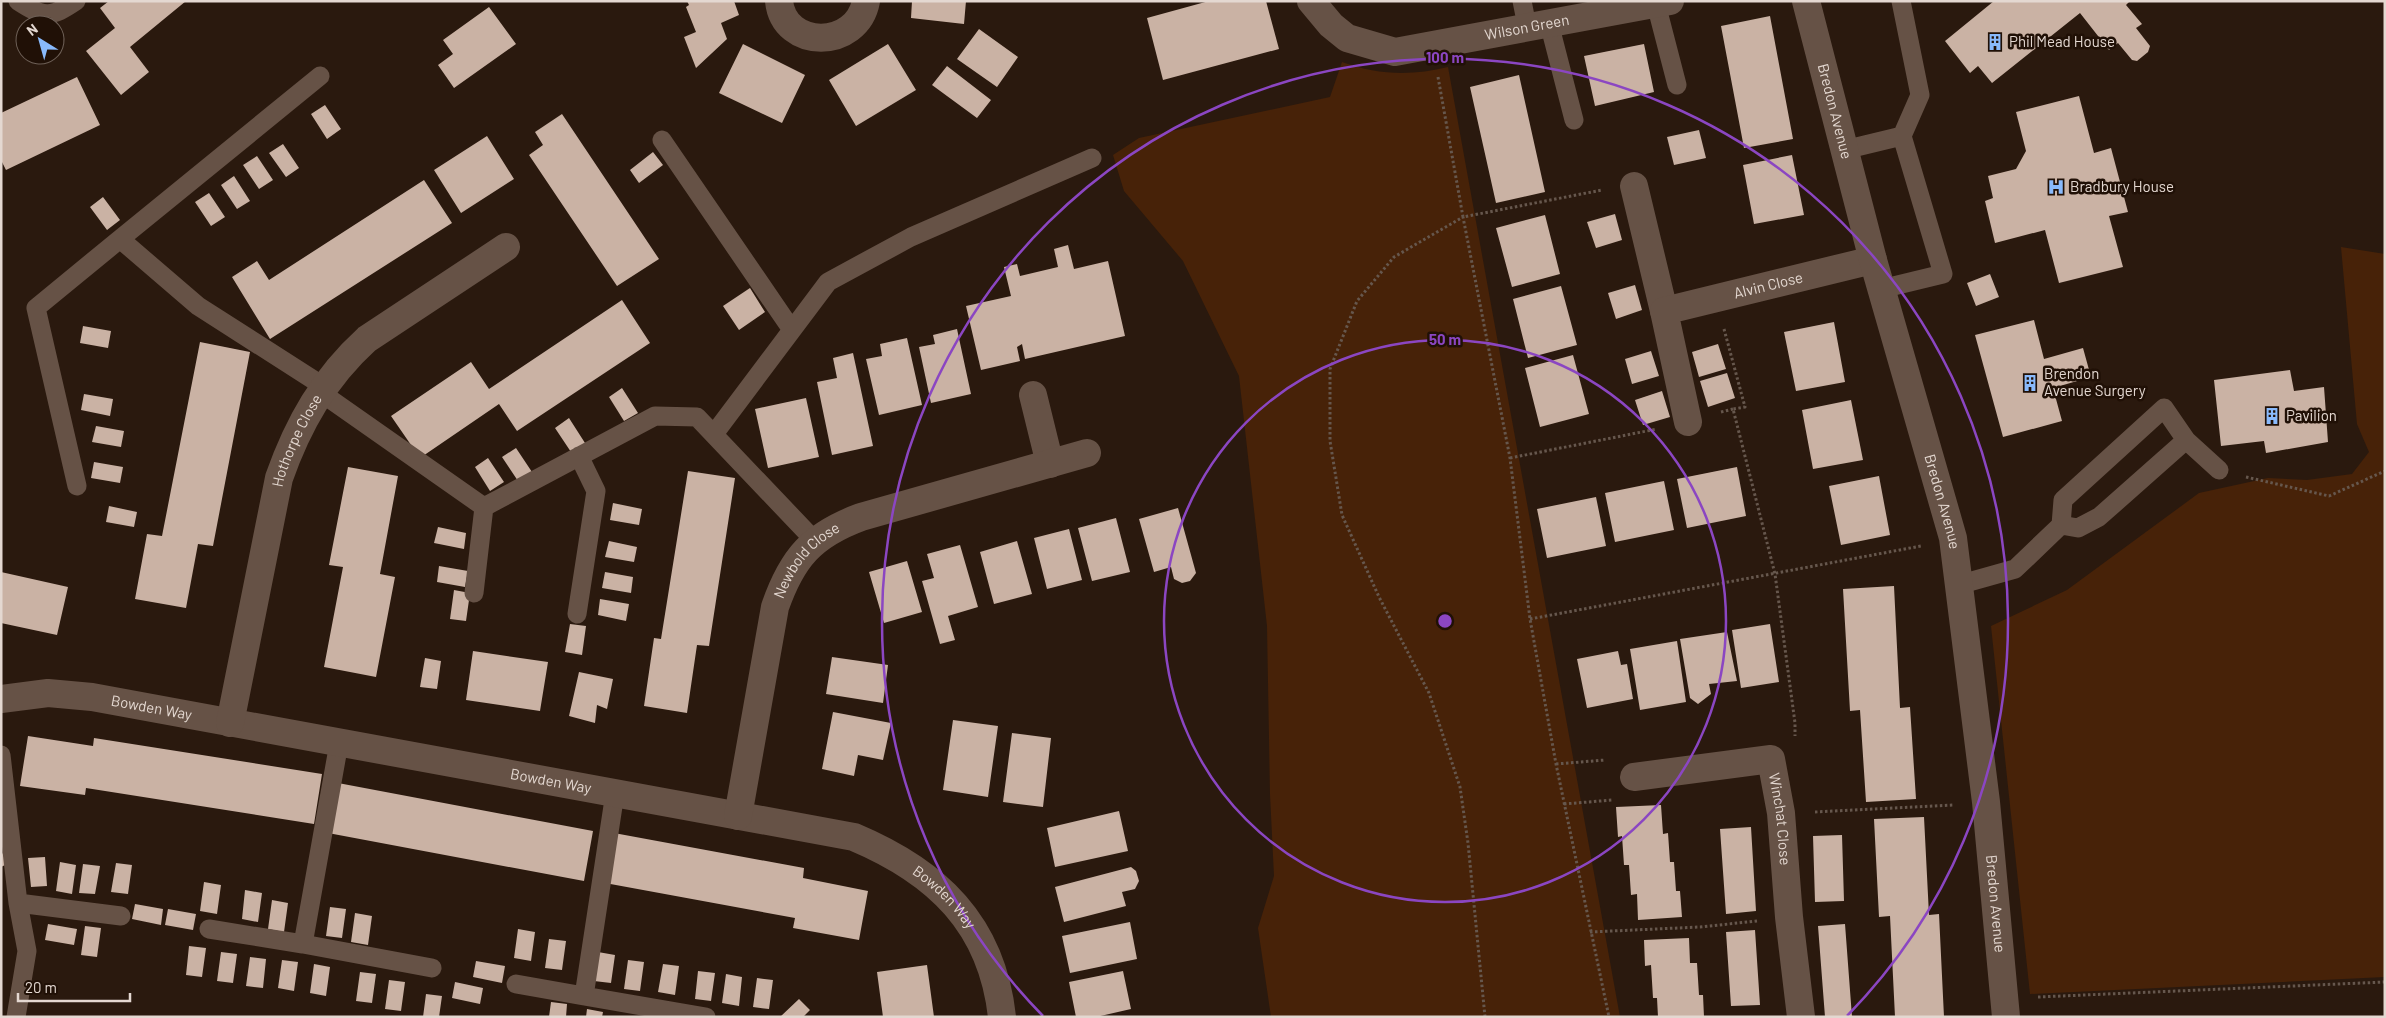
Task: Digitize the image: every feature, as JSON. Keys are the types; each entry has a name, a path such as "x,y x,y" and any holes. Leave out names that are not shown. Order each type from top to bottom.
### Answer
{"street":[{"path":"779,1 786,20 796,30 809,37 824,39 838,36 851,28 860,17 866,1"},
{"name":"Wilson Green","path":"1311,1 1331,26 1347,38 1367,46 1395,52 1434,44 1533,17 1663,3"},
{"name":"Bredon Avenue","path":"1806,1 1873,260 1952,538 1986,802 2005,1009"},
{"path":"1634,186 1688,422"},
{"name":"Hothorpe Close","path":"230,723 279,478 300,426 322,389 350,354 367,339 506,247"},
{"name":"Alvin Close","path":"1664,311 1873,260"},
{"path":"1033,394 1050,464"},
{"name":"Newbold Close","path":"738,816 775,608 794,564 815,541 839,526 861,517 1087,453"},
{"name":"Bowden Way","path":"1,699 48,694 69,694 854,837 881,848 923,873 961,910 978,935 991,965 1002,1017"},
{"name":"Winchat Close","path":"1634,776 1772,759 1781,813 1789,917 1801,1017"}],"lane":[{"path":"18,1 44,15 57,14 76,1"},
{"path":"1882,289 1943,274 1902,136 1920,95 1901,1"},
{"path":"1663,3 1677,85"},
{"path":"1533,17 1574,120"},
{"path":"77,486 36,308 320,76"},
{"path":"1844,150 1902,136"},
{"path":"662,140 792,330"},
{"path":"714,434 828,282 911,237 1092,158"},
{"path":"120,239 198,306 322,389 484,507"},
{"path":"1958,585 2015,569 2061,525 2063,500 2164,408 2186,440 2219,470"},
{"path":"484,507 655,416 697,417 815,541"},
{"path":"2061,525 2078,528 2098,517 2186,440"},
{"path":"577,614 596,491 579,456"},
{"path":"474,593 484,507"},
{"path":"303,944 339,743"},
{"path":"1,755 18,903 27,951 16,1017"},
{"path":"584,996 615,793"},
{"path":"18,903 121,916"},
{"path":"209,928 432,968"},
{"path":"516,984 706,1017"}],"path":[{"path":"1434,44 1463,218 1510,458 1530,619 1556,764 1609,1017"},
{"path":"1485,1017 1468,843 1460,787 1429,693 1379,597 1342,515 1330,441 1330,369 1357,301 1394,257 1463,218 1616,187 1634,186"},
{"path":"1510,458 1618,438 1744,407 1716,298"},
{"path":"1733,409 1774,574 1795,724 1794,745 1772,759"},
{"path":"2219,470 2329,496 2385,471"},
{"path":"1530,619 1904,551 1952,538"},
{"path":"1556,764 1631,758 1634,776"},
{"path":"1781,813 1949,806 1986,802"},
{"path":"1590,932 1700,927 1789,917"},
{"path":"2005,1009 2385,982"}],"shaded area":[{"path":"1342,62 1368,70 1395,73 1421,72 1448,67 1620,1017 1271,1017 1258,928 1274,876 1270,794 1267,626 1239,376 1183,261 1124,191 1113,155 1139,138 1330,97"},
{"path":"2341,247 2385,254 2385,977 2030,994 1991,626 2067,590 2199,493 2268,478 2307,480 2352,474 2369,452 2357,424"}],"building":[{"path":"109,1 186,1 130,47 149,72 121,95 86,51 115,28 100,8"},
{"path":"687,1 734,1 739,15 721,23 727,39 696,68 684,37 696,32 686,7 689,5"},
{"path":"912,1 966,1 964,24 911,18"},
{"path":"1209,1 1266,1 1279,49 1163,80 1147,18"},
{"name":"Phil Mead House","path":"1994,1 2130,1 2126,5 2142,24 2136,28 2150,46 2148,52 2137,61 2132,60 2118,43 2109,50 2080,13 1992,83 1978,66 1970,73 1945,41"},
{"path":"489,7 516,44 454,88 438,65 453,54 443,40"},
{"path":"1770,16 1793,139 1744,148 1721,26"},
{"path":"979,29 1018,57 997,87 957,59"},
{"path":"743,44 805,75 782,123 719,93"},
{"path":"888,44 916,90 856,126 829,80"},
{"path":"1644,44 1654,92 1595,106 1584,56"},
{"path":"947,66 991,100 977,118 932,85"},
{"path":"1519,75 1545,192 1496,203 1470,87"},
{"path":"77,77 100,125 6,170 1,160 1,113"},
{"name":"Bradbury House","path":"2079,96 2094,153 2111,148 2128,212 2109,216 2123,267 2059,283 2045,230 1995,243 1985,201 1993,198 1988,176 2016,169 2026,151 2016,112"},
{"path":"325,105 341,129 327,139 311,114"},
{"path":"562,114 659,259 617,286 529,155 543,145 535,132"},
{"path":"1699,130 1706,158 1674,165 1667,137"},
{"path":"487,136 514,179 461,213 434,170"},
{"path":"283,144 299,168 286,177 269,153"},
{"path":"653,152 663,165 639,183 630,170"},
{"path":"1792,155 1804,215 1754,224 1743,165"},
{"path":"257,156 273,180 259,189 243,165"},
{"path":"234,176 250,201 237,209 221,185"},
{"path":"424,180 452,223 270,339 232,277 257,261 269,280"},
{"path":"209,193 225,217 211,226 195,202"},
{"path":"103,197 120,220 107,230 90,207"},
{"path":"1615,214 1622,240 1596,248 1587,222"},
{"path":"1545,215 1560,274 1512,287 1496,228"},
{"path":"1068,245 1074,269 1108,261 1125,336 1025,359 1022,344 1017,347 1020,361 981,370 966,306 1011,296 1004,267 1017,264 1020,276 1058,267 1054,249"},
{"path":"1990,274 1999,297 1976,306 1967,283"},
{"path":"1635,285 1642,310 1616,319 1608,293"},
{"path":"1561,286 1577,345 1528,358 1513,299"},
{"path":"750,288 765,312 739,330 723,306"},
{"path":"622,300 650,343 517,431 499,404 420,458 391,416 471,362 489,389"},
{"name":"Brendon Avenue Surgery","path":"2034,320 2044,359 2083,348 2091,377 2053,388 2062,421 2003,437 1975,335"},
{"path":"1834,322 1845,382 1796,391 1784,332"},
{"path":"83,326 111,331 108,348 80,343"},
{"path":"957,329 971,394 931,403 919,347 935,344 933,335"},
{"path":"907,338 922,405 879,415 866,359 882,356 880,344"},
{"path":"200,342 250,352 213,546 198,544 186,608 135,599 147,534 162,536"},
{"path":"1718,344 1726,369 1699,377 1692,352"},
{"path":"1651,351 1659,376 1632,384 1625,359"},
{"path":"853,353 873,446 832,455 817,382 837,378 833,358"},
{"path":"1573,355 1589,414 1540,427 1525,368"},
{"name":"Pavilion","path":"2290,370 2294,391 2324,387 2328,442 2266,453 2264,441 2221,446 2214,380"},
{"path":"1727,373 1735,398 1708,407 1700,381"},
{"path":"622,388 638,413 624,421 609,397"},
{"path":"1662,391 1670,417 1643,425 1635,400"},
{"path":"84,394 113,399 110,416 81,410"},
{"path":"806,398 819,457 768,468 755,409"},
{"path":"1851,400 1863,460 1813,469 1802,410"},
{"path":"569,418 585,443 571,452 555,428"},
{"path":"96,426 124,431 121,447 92,442"},
{"path":"516,448 532,472 518,481 502,457"},
{"path":"488,458 504,482 490,491 475,467"},
{"path":"94,462 123,467 120,483 91,478"},
{"path":"348,467 398,476 380,574 395,577 376,677 324,667 343,567 329,565"},
{"path":"1737,467 1746,516 1687,528 1677,479"},
{"path":"688,471 735,478 709,646 697,645 687,713 644,706 654,638 661,639"},
{"path":"1879,476 1890,535 1841,545 1829,486"},
{"path":"1664,481 1674,530 1615,542 1605,493"},
{"path":"1596,497 1606,546 1547,558 1537,509"},
{"path":"613,503 642,509 639,525 610,520"},
{"path":"109,506 137,512 134,527 106,522"},
{"path":"1178,508 1196,573 1190,581 1182,583 1174,579 1171,567 1154,572 1139,519"},
{"path":"1116,518 1130,572 1092,581 1078,528"},
{"path":"438,527 466,533 464,549 434,543"},
{"path":"1069,529 1082,580 1047,589 1034,538"},
{"path":"609,541 637,547 634,562 605,557"},
{"path":"1017,541 1032,594 994,604 980,552"},
{"path":"960,545 978,607 948,616 955,640 940,644 922,581 934,578 927,554"},
{"path":"907,561 922,612 884,623 869,572"},
{"path":"439,566 468,571 465,587 437,582"},
{"path":"1,572 68,587 57,635 1,623"},
{"path":"605,572 633,577 631,593 602,588"},
{"path":"1894,586 1900,708 1910,707 1916,799 1866,802 1860,710 1850,711 1843,589"},
{"path":"454,590 470,593 466,621 450,619"},
{"path":"600,599 629,604 626,621 598,615"},
{"path":"570,624 586,626 582,655 565,652"},
{"path":"1770,624 1779,682 1741,688 1732,630"},
{"path":"1727,632 1737,681 1709,684 1711,694 1698,704 1690,698 1680,639"},
{"path":"1677,641 1686,702 1640,710 1630,649"},
{"path":"473,651 548,662 540,711 466,700"},
{"path":"1618,651 1621,665 1627,664 1633,699 1587,708 1577,659"},
{"path":"832,657 888,665 883,703 826,694"},
{"path":"425,658 441,661 437,689 420,687"},
{"path":"579,672 613,679 607,709 597,705 595,723 569,716"},
{"path":"833,712 891,723 883,760 858,755 854,776 822,769"},
{"path":"953,720 998,726 988,797 943,790"},
{"path":"1012,733 1051,738 1043,807 1003,802"},
{"path":"28,736 93,746 94,738 322,774 314,824 86,788 85,795 20,786"},
{"path":"338,783 593,831 584,881 328,833"},
{"path":"1661,805 1663,834 1668,833 1670,862 1674,862 1676,891 1680,891 1682,917 1638,920 1637,894 1631,895 1629,865 1624,865 1622,836 1618,837 1616,807"},
{"path":"1119,811 1128,851 1055,867 1047,828"},
{"path":"1924,817 1929,915 1939,914 1944,1017 1895,1017 1890,916 1879,917 1874,819"},
{"path":"1751,827 1756,911 1726,914 1720,829"},
{"path":"614,833 804,868 803,878 868,891 859,940 793,928 795,918 605,883"},
{"path":"1842,835 1844,901 1815,902 1813,836"},
{"path":"1,850 7,864 1,867"},
{"path":"45,857 47,886 31,887 28,858"},
{"path":"60,862 76,865 72,894 56,891"},
{"path":"116,863 132,865 128,894 111,892"},
{"path":"83,864 100,866 95,894 79,893"},
{"path":"1131,867 1136,871 1139,881 1135,889 1122,892 1126,906 1064,922 1055,887"},
{"path":"204,882 221,885 217,914 200,911"},
{"path":"245,890 262,893 258,922 242,919"},
{"path":"272,900 288,903 284,932 268,929"},
{"path":"135,904 163,909 161,925 132,919"},
{"path":"330,907 346,909 342,938 326,936"},
{"path":"168,909 196,914 193,930 165,925"},
{"path":"355,913 372,916 368,945 351,942"},
{"path":"1130,922 1137,959 1070,973 1062,936"},
{"path":"48,924 77,929 74,945 45,940"},
{"path":"1845,924 1852,1017 1825,1017 1818,926"},
{"path":"85,926 101,928 97,957 81,955"},
{"path":"518,929 535,932 531,961 514,958"},
{"path":"1755,930 1760,1005 1731,1006 1726,932"},
{"path":"1689,938 1690,963 1697,963 1699,995 1703,995 1704,1017 1658,1017 1657,998 1653,998 1651,965 1645,966 1644,940"},
{"path":"549,939 566,941 562,970 545,968"},
{"path":"189,946 206,948 202,977 186,975"},
{"path":"221,952 237,954 233,983 217,981"},
{"path":"598,952 615,955 611,983 594,981"},
{"path":"250,957 266,959 263,988 246,986"},
{"path":"282,960 298,962 294,991 278,988"},
{"path":"628,960 644,962 640,991 624,989"},
{"path":"476,961 505,966 502,983 473,977"},
{"path":"314,964 330,967 326,996 310,993"},
{"path":"663,964 679,966 675,995 658,992"},
{"path":"927,965 934,1017 883,1017 877,972"},
{"path":"698,971 715,973 711,1001 695,999"},
{"path":"1123,971 1131,1009 1096,1017 1076,1017 1069,982"},
{"path":"360,972 376,974 372,1003 356,1001"},
{"path":"726,974 742,977 739,1006 722,1003"},
{"path":"757,978 773,980 769,1009 753,1007"},
{"path":"389,980 405,982 401,1011 385,1009"},
{"path":"455,982 483,988 480,1004 452,998"},
{"path":"426,994 442,996 439,1017 423,1017"},
{"path":"799,999 810,1010 803,1017 780,1017"},
{"path":"551,1002 567,1004 566,1017 549,1017"},
{"path":"587,1009 603,1012 602,1017 586,1017"}],"place":[{"name":"Phil Mead House","path":"1995,42"},
{"name":"Bradbury House","path":"2056,187"},
{"name":"Brendon Avenue Surgery","path":"2030,383"},
{"name":"Pavilion","path":"2272,416"}]}
